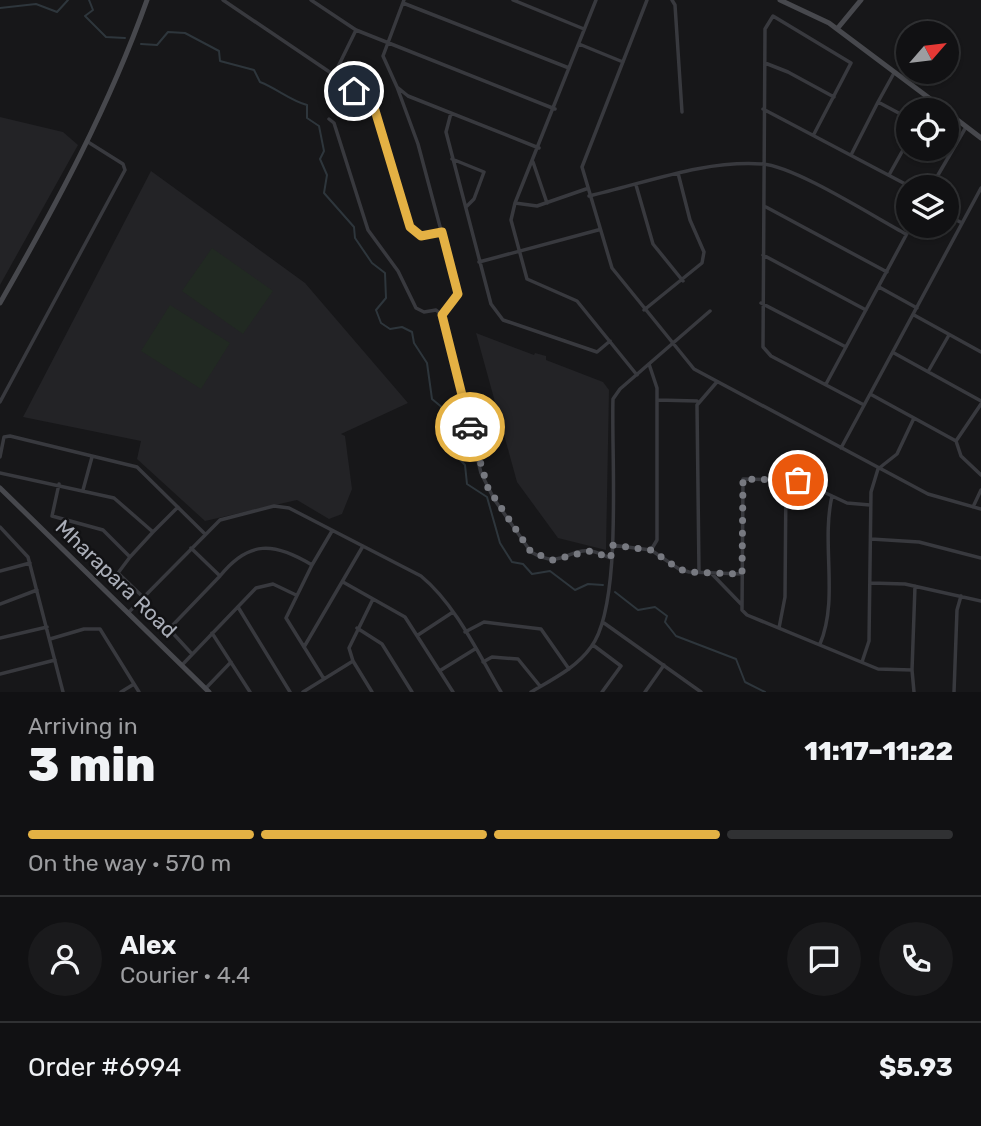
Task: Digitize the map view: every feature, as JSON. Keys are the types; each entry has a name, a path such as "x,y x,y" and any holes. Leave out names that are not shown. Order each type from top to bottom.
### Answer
{"main road":[{"path":"0,303 52,214 88,142 147,0"},
{"path":"780,0 837,29 929,98"},
{"path":"837,29 861,0"},
{"path":"959,121 981,138"},
{"name":"Mharapara Road","path":"0,488 208,690"}],"street":[{"path":"223,0 334,75 374,107 410,227 421,236 442,232"},
{"path":"311,0 356,30 387,40 555,109"},
{"path":"513,0 584,29"},
{"path":"596,0 555,109 515,202 511,220 530,282 577,301 637,375"},
{"path":"647,0 582,167 598,230 612,268 694,369 928,494 981,509"},
{"path":"672,0 675,5 682,112"},
{"path":"442,315 458,294 418,144 383,56 403,1 569,68"},
{"path":"814,134 851,66 850,60 780,17 772,16 766,25 763,109 766,206 761,303 764,351 864,405"},
{"path":"334,75 356,30"},
{"path":"579,44 623,62"},
{"path":"765,63 834,97"},
{"path":"851,155 895,71"},
{"path":"397,87 408,96 539,148"},
{"path":"878,102 896,112"},
{"path":"763,109 896,179"},
{"path":"451,113 446,132 491,304 503,320 597,352 610,341"},
{"path":"329,119 334,123 368,230 398,271 416,308 424,312 436,310 442,315 481,473 494,499 531,552 553,560 590,551 611,558"},
{"path":"959,139 966,127"},
{"path":"0,402 125,170 123,164 88,142"},
{"path":"452,159 484,172 474,199 465,207"},
{"path":"889,175 897,161"},
{"path":"533,162 547,203"},
{"path":"589,196 713,166 764,164 788,171 896,229"},
{"path":"644,310 702,263 704,251 690,220 678,173"},
{"path":"636,185 653,244 682,281"},
{"path":"841,448 981,188"},
{"path":"515,202 537,206 586,189"},
{"path":"766,206 887,272"},
{"path":"479,261 598,230"},
{"path":"825,385 904,238"},
{"path":"762,255 866,310"},
{"path":"879,287 917,308"},
{"path":"761,303 846,347"},
{"path":"531,692 569,669 593,645 604,623 611,558 613,399 710,311"},
{"path":"914,314 981,352"},
{"path":"929,371 949,335"},
{"path":"894,352 981,402 956,441"},
{"path":"649,364 656,381 657,400 657,540 651,550"},
{"path":"657,400 698,401 705,397 716,383"},
{"path":"871,395 956,441 961,456 981,475"},
{"path":"698,401 699,572"},
{"path":"862,662 869,641 870,505 878,469 897,454 914,418"},
{"path":"0,457 4,437 10,436 137,467 205,534"},
{"path":"83,490 92,457"},
{"path":"0,473 59,484 119,500 153,532"},
{"path":"870,505 856,506 805,483 786,478 743,479 742,610 747,615 878,669 912,670"},
{"path":"779,628 785,597 786,478"},
{"path":"59,484 52,516 103,530 130,557"},
{"path":"973,508 981,490"},
{"path":"820,644 827,623 828,518 832,496"},
{"path":"128,612 220,520 274,506 294,509 421,576 442,596 453,612 500,692"},
{"path":"144,598 118,573 178,508"},
{"path":"0,527 25,551 30,563 62,692"},
{"path":"324,679 286,618 332,531"},
{"path":"871,539 919,541 981,558"},
{"path":"611,545 651,550 679,569 742,574"},
{"path":"304,648 363,546"},
{"path":"191,548 219,576"},
{"path":"191,654 169,629 243,554 275,548 287,550 312,565"},
{"path":"0,571 30,563"},
{"path":"711,573 741,604"},
{"path":"343,582 405,617 453,692"},
{"path":"871,583 915,586 981,601"},
{"path":"182,665 256,588 277,585 296,596"},
{"path":"915,586 912,670 915,692"},
{"path":"0,604 37,590"},
{"path":"954,692 957,610 961,596"},
{"path":"370,691 353,661 350,642 373,599"},
{"path":"237,607 290,692"},
{"path":"418,635 453,612"},
{"path":"465,632 478,623 493,622 541,629 569,669"},
{"path":"604,623 701,692"},
{"path":"0,638 47,627"},
{"path":"357,628 382,644 412,692"},
{"path":"50,639 84,629 100,629 139,692"},
{"path":"212,633 250,692"},
{"path":"593,645 621,666 602,692"},
{"path":"441,671 475,649"},
{"path":"483,662 492,657 518,659 541,686"},
{"path":"0,674 55,660"},
{"path":"303,692 353,661"},
{"path":"208,690 231,662"},
{"path":"645,692 664,666"},
{"path":"121,692 134,684"},
{"path":"689,692 692,686"}],"shaded area":[{"path":"0,117 63,132 78,145 0,285"},
{"path":"151,171 305,283 408,403 341,434 345,436 352,489 342,514 329,519 297,500 205,521 137,459 141,441 23,417"},
{"path":"212,248 273,291 243,334 182,291"},
{"path":"170,305 230,343 201,389 141,351"},
{"path":"476,333 534,355 546,356 546,360 603,382 609,390 606,550 558,538 517,482"}],"waterway":[{"path":"0,8 36,4 57,12 68,0"},
{"path":"89,0 93,10 85,16 106,37 125,38"},
{"path":"141,44 157,45 168,32 185,33 219,51 220,61 254,70 260,82 307,105 307,118 319,126 324,151 320,159 327,175 324,193 354,227 355,238 372,263 385,273 386,298 376,310 381,323 390,329 402,327 412,332 414,343 427,363 432,399 450,414 443,435 445,444 465,465 467,484 487,497 500,543 512,562 523,564 532,574 550,571 575,590 588,584 603,585"},
{"path":"615,592 638,610 655,607 667,616 665,622 676,636 736,659 745,682 765,692"}],"way so far":[{"path":"470,427 481,473 494,499 531,552 553,560 585,551 611,558 611,545 635,546 651,550 679,569 689,572 742,574 743,479 798,480"}],"route":[{"path":"354,91 374,107 410,227 421,236 442,232 458,298 442,315 470,427"}]}
